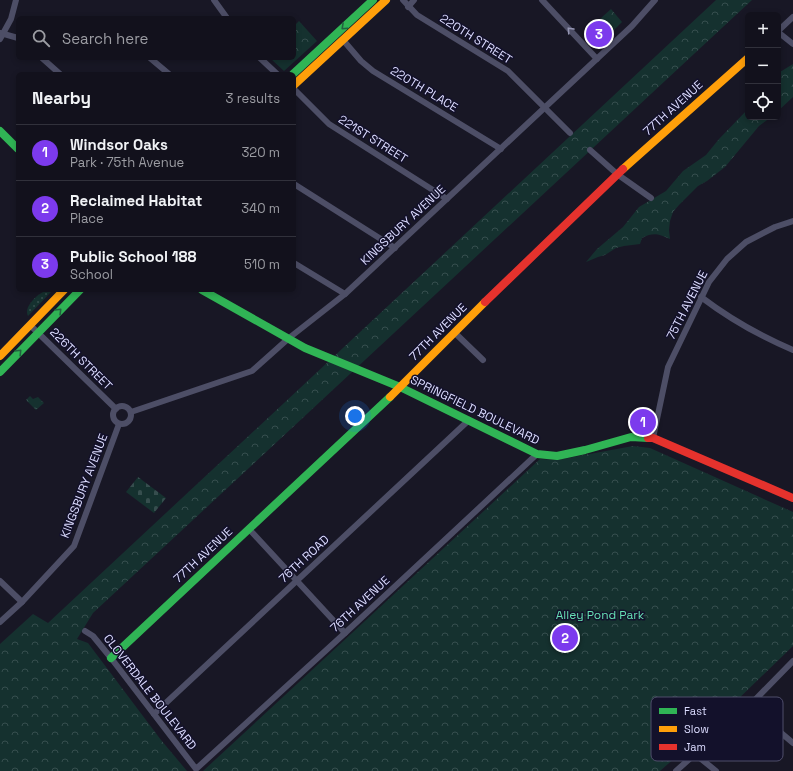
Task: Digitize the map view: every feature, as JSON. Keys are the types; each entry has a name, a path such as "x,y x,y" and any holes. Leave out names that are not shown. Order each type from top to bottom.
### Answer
{"main road":[{"path":"295,72 373,0"},
{"path":"296,83 386,0"},
{"name":"77TH AVENUE","path":"111,658 400,387 454,332 617,174 745,61"},
{"path":"0,131 16,147"},
{"path":"0,356 62,292"},
{"path":"0,372 78,292"},
{"name":"SPRINGFIELD BOULEVARD","path":"206,292 305,348 400,387 537,454 557,456 632,437 653,438 793,498"}],"street":[{"path":"16,0 11,19 1,35 16,38"},
{"path":"214,0 226,16"},
{"name":"220TH STREET","path":"403,0 416,16 508,71 546,107 570,133"},
{"path":"408,7 414,0"},
{"path":"542,0 597,59"},
{"name":"KINGSBURY AVENUE","path":"131,412 252,371 289,338 345,294 395,248 632,26 655,0"},
{"path":"781,28 793,17"},
{"path":"781,34 793,44"},
{"name":"220TH PLACE","path":"343,40 361,61 373,71 501,149"},
{"path":"44,60 58,72"},
{"path":"152,60 167,72"},
{"path":"262,60 275,72"},
{"name":"221ST STREET","path":"296,91 329,124 447,199"},
{"path":"590,150 617,174 651,198"},
{"path":"296,185 395,248"},
{"name":"75TH AVENUE","path":"653,438 668,367 701,297 715,274 727,259 738,249 760,234 793,221"},
{"path":"296,264 345,294"},
{"path":"701,297 724,314 750,330 793,350"},
{"name":"226TH STREET","path":"30,325 116,408"},
{"path":"454,332 484,360"},
{"path":"122,406 126,407 131,412 132,415 129,421 123,424 119,424 113,418 116,408 122,406"},
{"name":"76TH ROAD","path":"154,714 469,420"},
{"name":"KINGSBURY AVENUE","path":"0,622 22,602 74,546 119,424"},
{"name":"76TH AVENUE","path":"196,769 345,633 537,454"},
{"path":"249,529 345,633"},
{"path":"0,580 22,602"},
{"name":"CLOVERDALE BOULEVARD","path":"84,631 93,636 111,658 196,769"},
{"path":"758,697 793,661"},
{"path":"783,735 793,743"},
{"path":"676,771 687,761"},
{"path":"704,761 716,771"}],"green space":[{"path":"716,0 752,0 93,613 77,639 88,643 161,740 187,771 0,771 0,644 33,614 48,623"},
{"path":"611,9 622,22 612,32 600,19"},
{"path":"299,21 317,41 284,71 272,60 296,60 296,24"},
{"path":"793,64 793,97 781,108 781,84 781,71"},
{"path":"745,112 745,120 767,120 759,126 725,167 698,186 673,212 669,230 670,239 653,234 642,238 640,244 616,248 605,255 586,262 597,249 623,227 639,207 666,191 683,171 706,155"},
{"path":"43,292 51,292 28,316 27,312 29,305 35,297"},
{"path":"30,396 33,399 38,397 44,403 36,410 26,400"},
{"name":"Alley Pond Park","path":"633,446 650,448 793,512 793,646 740,697 651,697 651,761 671,761 660,771 203,771 540,459 557,460"},
{"path":"138,477 166,498 154,513 126,492"}],"traffic: fast":[{"path":"295,72 373,0"},
{"path":"0,131 16,147"},
{"path":"0,372 78,292"},
{"path":"206,292 305,348 400,387 537,454 557,456 631,437 648,438"},
{"path":"111,658 390,397"}],"traffic: slow":[{"path":"296,83 386,0"},
{"path":"623,169 745,61"},
{"path":"0,356 62,292"},
{"path":"390,397 485,302"}],"traffic: jam":[{"path":"485,302 623,169"},
{"path":"648,438 653,438 793,498"}],"place":[{"name":"Public School 188","path":"599,34"},
{"name":"Windsor Oaks","path":"643,422"},
{"name":"Reclaimed Habitat","path":"565,638"}]}
